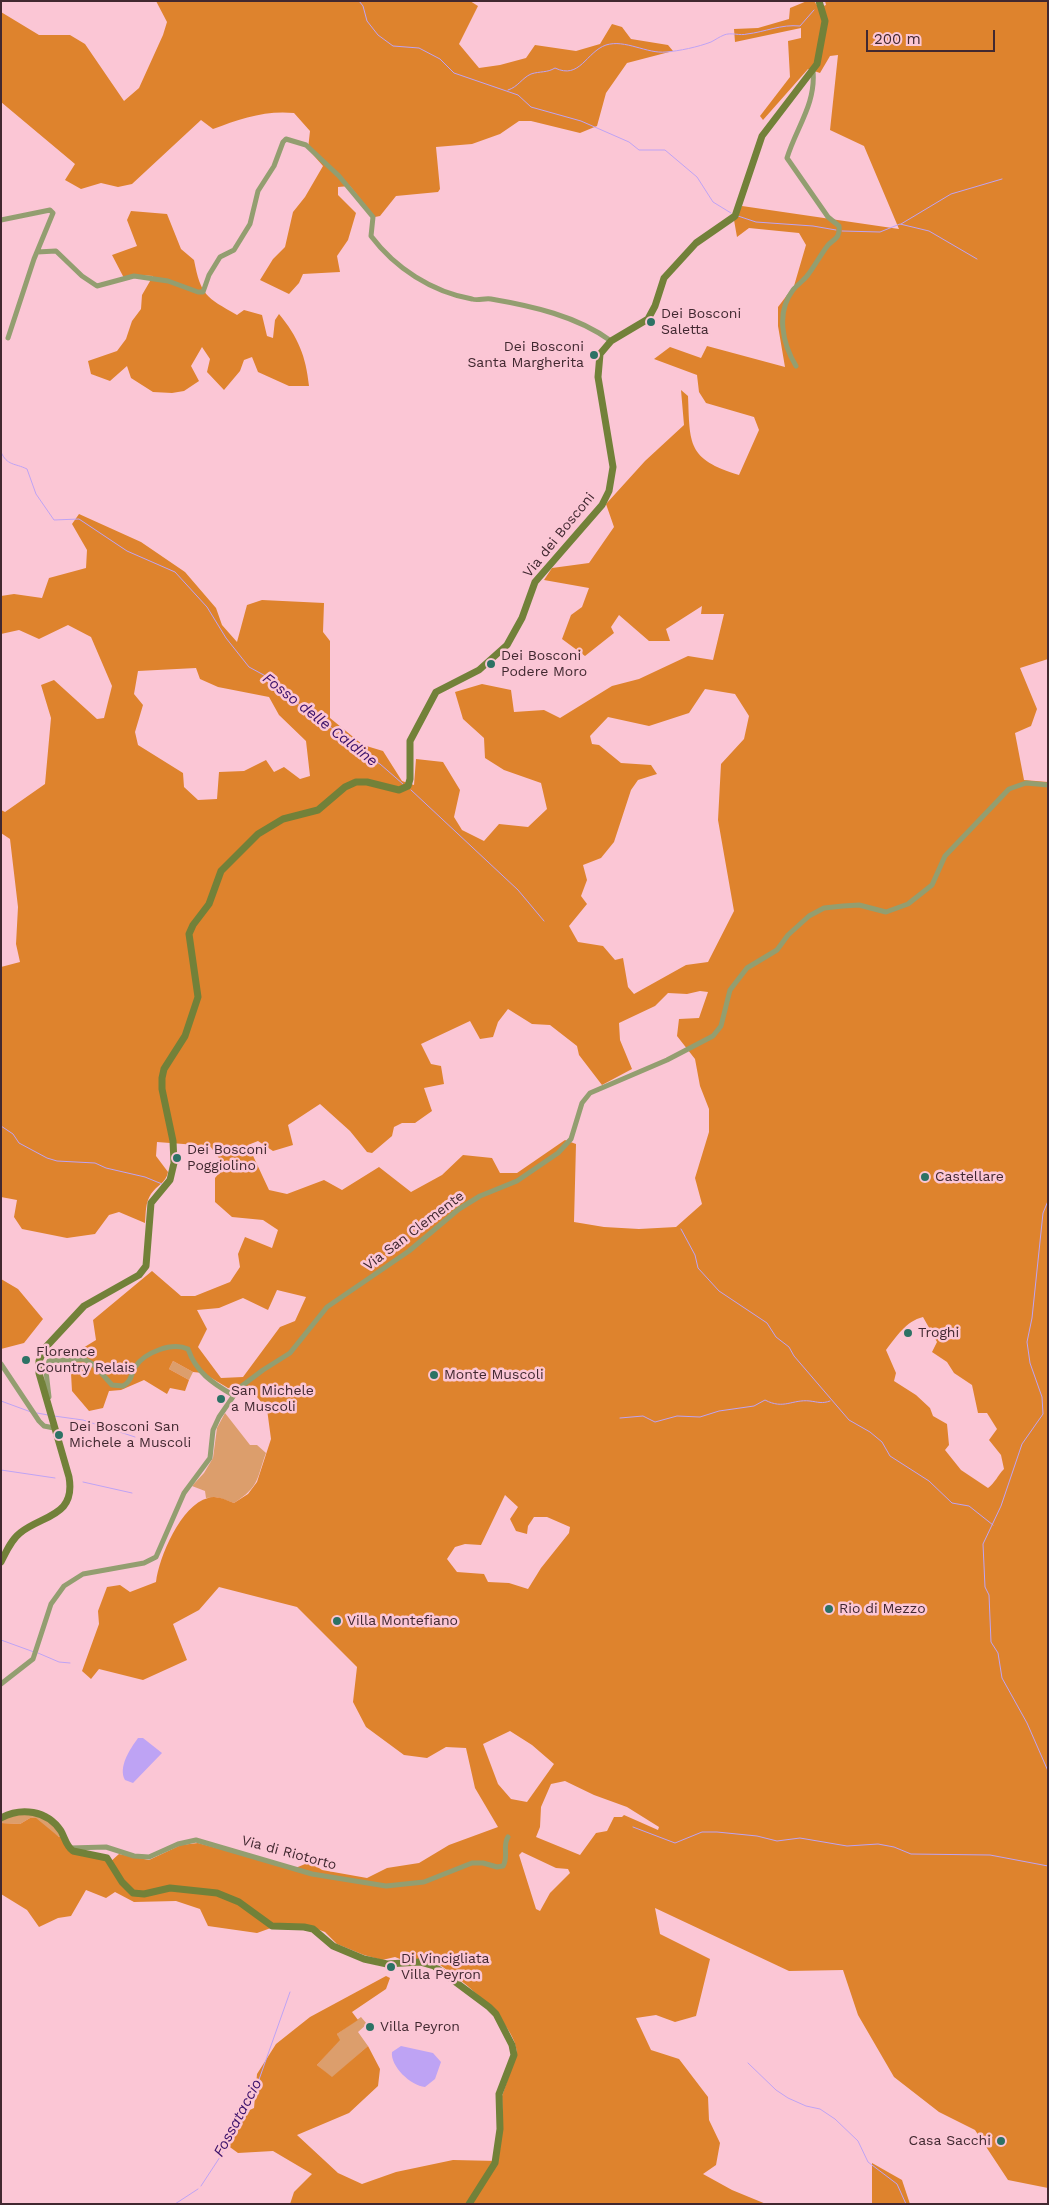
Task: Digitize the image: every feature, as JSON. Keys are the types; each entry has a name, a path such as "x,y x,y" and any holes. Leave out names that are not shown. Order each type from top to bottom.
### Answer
{"main road":[{"name":"Via dei Bosconi","path":"1,1562 18,1535 58,1513 67,1500 70,1483 38,1369 42,1353 84,1306 139,1275 146,1266 151,1203 170,1180 174,1163 174,1149 162,1089 162,1078 164,1069 185,1036 198,997 188,934 192,925 209,904 221,871 258,834 283,819 324,807 337,793 350,784 362,782 399,790 408,786 410,779 410,741 436,692 479,670 507,645 522,618 535,582 606,498 612,482 613,467 597,365 602,350 612,341 648,319 655,306 664,278 696,243 735,216 762,136 813,71 819,58 825,21 819,1"},
{"path":"1,1818 19,1811 41,1815 59,1828 70,1848 76,1852 107,1858 122,1882 134,1893 144,1894 170,1888 217,1893 233,1899 272,1926 314,1929 333,1946 364,1959 391,1965 420,1962 434,1966 493,2010 514,2047 514,2055 499,2094 500,2129 495,2163 469,2204"}],"street":[{"path":"796,366 786,338 781,316 793,290 807,277 828,245 836,240 839,234 839,226 828,217 787,158 807,113 813,84 813,71"},
{"path":"37,252 56,251 82,276 97,286 134,276 168,281 203,292 209,275 220,257 234,250 250,224 258,191 274,166 283,142 286,139 306,145 339,176 373,217 371,236 400,268 424,282 471,300 488,299 555,312 612,341"},
{"path":"1,220 34,212 52,211 53,216 37,252 8,338"},
{"name":"Via San Clemente","path":"1,1684 28,1665 36,1652 51,1604 60,1590 69,1581 84,1574 144,1563 156,1557 184,1493 210,1458 213,1430 232,1396 262,1370 290,1353 327,1307 408,1251 458,1209 485,1194 517,1181 558,1152 570,1139 580,1108 590,1094 667,1060 713,1036 721,1026 730,990 747,968 777,950 788,935 809,916 824,908 859,905 886,912 908,904 932,885 945,856 1009,789 1026,783 1048,785"},
{"path":"50,1412 46,1371 49,1361 84,1359 94,1365 112,1384 123,1386 133,1377 139,1362 169,1347 188,1349 198,1370 232,1396"},
{"path":"1,1364 33,1413 44,1426 54,1428"},
{"name":"Via di Riotorto","path":"70,1848 106,1847 134,1856 149,1857 178,1844 196,1840 312,1874 397,1886 428,1881 472,1863 503,1866 506,1863 505,1846 508,1837"}],"shaded area":[{"path":"156,1 470,1 478,6 459,44 479,68 526,58 535,45 576,51 600,44 612,24 622,27 631,39 668,45 673,51 627,63 606,93 597,126 580,133 531,121 519,121 500,134 472,144 436,147 440,189 438,192 396,196 380,216 375,217 350,186 338,187 338,195 356,213 348,240 337,256 340,272 303,274 299,283 289,294 260,280 273,259 285,247 293,212 305,197 323,166 308,149 310,131 294,113 263,114 213,129 201,120 132,184 118,187 101,183 81,189 65,180 75,164 1,102 1,12 39,35 70,35 85,44 124,101 139,88 163,35 167,22"},
{"path":"807,1 814,1 819,8 826,5 825,1 1048,1 1048,659 1020,668 1037,709 1031,726 1015,733 1024,780 1048,782 1048,2188 1008,2180 975,2130 939,2112 894,2077 858,2015 843,1970 789,1971 655,1908 660,1934 710,1959 696,2016 675,2022 656,2015 636,2018 651,2050 679,2059 708,2097 709,2120 720,2143 716,2165 703,2174 732,2190 766,2204 290,2204 294,2192 312,2174 273,2151 238,2153 227,2145 239,2115 254,2108 257,2074 276,2044 310,2017 386,1976 390,1978 386,1989 352,2012 358,2020 337,2034 340,2040 317,2065 332,2077 368,2046 380,2069 378,2086 349,2113 297,2135 338,2173 362,2184 396,2172 453,2160 498,2161 503,2120 502,2096 517,2053 514,2041 507,2028 472,1989 435,1962 425,1959 405,1961 395,1957 382,1960 364,1955 337,1944 325,1932 307,1925 282,1924 257,1933 208,1926 200,1909 176,1901 134,1902 115,1892 106,1898 86,1890 71,1916 58,1918 39,1927 27,1910 1,1894 1,1823 20,1824 30,1818 36,1818 59,1837 61,1835 66,1847 103,1858 109,1863 119,1854 149,1860 181,1845 198,1843 293,1869 310,1862 322,1870 367,1878 387,1868 419,1863 449,1845 498,1827 475,1788 466,1748 446,1747 427,1758 404,1755 366,1727 353,1702 357,1667 297,1607 219,1587 199,1610 173,1624 187,1660 143,1680 99,1669 91,1679 82,1671 99,1624 98,1611 107,1587 120,1585 130,1592 156,1582 167,1546 180,1521 198,1503 208,1498 218,1497 234,1503 248,1494 257,1482 271,1439 267,1409 248,1386 228,1388 203,1373 193,1372 173,1361 169,1369 189,1380 185,1391 170,1388 167,1394 144,1380 121,1390 109,1391 103,1408 89,1411 72,1391 70,1356 96,1340 93,1320 152,1271 181,1296 195,1296 230,1282 240,1267 238,1254 245,1237 272,1248 278,1230 263,1220 232,1217 215,1202 215,1178 225,1166 210,1146 157,1142 156,1156 168,1172 165,1179 149,1197 145,1223 119,1212 109,1215 95,1234 67,1238 22,1229 14,1217 17,1200 1,1197 1,967 20,962 16,944 18,907 10,839 1,833 1,810 5,812 45,784 51,718 41,685 54,680 97,719 104,718 112,686 91,637 68,625 39,639 19,630 1,634 1,596 14,594 42,598 49,578 86,568 87,550 72,524 79,514 141,542 185,572 216,608 222,625 237,642 247,605 262,600 324,603 323,632 330,641 330,718 363,745 383,751 402,781 414,785 416,759 443,762 460,790 454,817 462,830 484,841 499,824 528,827 547,809 541,783 504,770 485,758 484,738 463,719 455,692 482,684 511,690 514,712 544,710 560,718 612,686 639,679 688,656 713,660 724,614 701,614 702,606 666,629 670,641 649,641 619,615 611,627 614,633 585,656 562,639 571,615 582,607 589,588 544,580 552,568 589,563 614,527 606,504 645,461 684,425 681,390 688,396 689,426 695,448 709,463 739,475 759,430 754,417 706,403 699,392 697,375 654,359 670,347 701,358 707,346 785,367 778,326 778,307 794,286 806,245 799,233 749,228 737,237 734,220 742,206 899,229 864,146 830,130 838,55 830,56 820,73 808,69 763,120 760,116 790,77 788,41 801,38 801,28 735,42 734,29 758,28 789,19 790,8","holes":["196,668 200,679 218,687 269,697 279,715 306,741 310,776 300,779 284,767 274,772 266,760 244,771 219,772 217,799 198,800 184,787 183,773 138,745 135,732 143,705 134,694 138,671","705,689 735,694 749,716 744,739 721,764 718,820 734,911 708,962 686,965 634,994 628,987 623,958 615,960 603,946 578,942 569,926 587,904 581,896 587,880 583,865 601,858 614,842 631,790 638,780 657,774 651,765 621,763 599,745 592,744 590,736 608,717 649,726 689,713","708,992 699,1018 679,1019 677,1036 695,1059 700,1086 709,1109 709,1132 695,1178 702,1204 676,1227 639,1229 604,1227 574,1222 576,1144 565,1140 517,1173 500,1173 492,1158 463,1155 442,1175 411,1192 379,1167 342,1190 324,1180 287,1194 269,1190 248,1145 258,1141 273,1151 293,1145 288,1125 320,1104 350,1131 367,1152 372,1153 392,1136 394,1127 402,1123 415,1123 432,1111 424,1088 444,1084 441,1066 431,1064 421,1044 470,1021 480,1039 493,1037 498,1022 508,1009 532,1024 550,1025 577,1046 579,1055 602,1085 632,1069 620,1040 619,1023 655,1006 668,993","277,1290 306,1297 295,1321 280,1327 243,1377 221,1378 198,1347 207,1329 197,1310 219,1308 243,1298 268,1310","923,1317 937,1342 932,1352 947,1362 954,1373 972,1385 978,1413 987,1413 997,1429 989,1440 1001,1455 1004,1469 988,1488 961,1470 945,1450 949,1445 947,1424 933,1416 930,1408 916,1395 894,1381 896,1373 886,1350 911,1322","505,1495 518,1507 510,1519 516,1531 527,1534 528,1526 534,1517 547,1517 570,1527 569,1533 541,1568 528,1589 509,1583 488,1582 484,1574 457,1572 447,1559 455,1547 465,1544 481,1545","510,1731 532,1745 554,1764 527,1802 511,1799 498,1784 483,1744","565,1781 594,1795 627,1807 659,1827 658,1830 624,1815 622,1817 614,1817 607,1831 596,1833 580,1855 536,1837 540,1827 541,1807 551,1784","522,1852 556,1868 568,1869 570,1873 550,1893 540,1911 536,1909 519,1855"]},
{"path":"131,211 167,214 181,249 194,260 199,281 206,294 218,304 237,315 244,310 262,315 267,336 273,338 275,320 279,314 300,347 306,365 309,386 289,386 258,372 252,357 244,360 240,371 224,390 207,372 210,359 202,347 191,366 199,381 184,391 172,393 153,392 131,378 127,366 110,381 91,374 88,361 117,351 126,339 132,321 141,309 142,295 153,276 137,275 124,278 112,255 137,246 127,220"},
{"path":"1,1279 18,1289 43,1319 24,1343 1,1349"},
{"path":"173,1361 193,1372 189,1380 169,1369"},
{"path":"225,1413 250,1445 257,1445 266,1453 253,1487 234,1503 217,1497 206,1498 205,1491 192,1486 204,1473 213,1458 217,1428"},
{"path":"138,1738 143,1738 162,1753 133,1783 125,1780 123,1770 129,1753"},
{"path":"32,1813 51,1823 61,1835 59,1837 30,1818 20,1824 1,1823 1,1820 11,1816"},
{"path":"361,2017 367,2024 358,2032 368,2046 332,2078 317,2065 339,2040 337,2034"},
{"path":"401,2046 433,2053 441,2062 435,2079 425,2087 419,2086 408,2079 394,2063 392,2052"},
{"path":"872,2163 902,2180 910,2204 872,2204"}],"waterway":[{"path":"359,1 363,6 367,21 378,35 393,46 419,48 440,59 454,73 518,95 531,107 581,121 629,142 639,150 665,150 697,177 713,202 731,213"},
{"path":"508,90 515,87 531,74 555,68 564,71 577,68 599,48 606,45 621,44 659,52 677,51 706,44 727,34 754,33 780,27 800,26 814,10"},
{"path":"901,224 951,194 1002,179"},
{"path":"738,216 756,222 813,226 836,230"},
{"path":"842,231 880,232 900,224 929,231 977,259"},
{"name":"Fosso delle Caldine","path":"1,452 3,457 9,462 27,469 36,494 54,520 79,519 127,551 175,572 207,607 226,638 249,667 273,680 305,710 333,729 354,748 380,764 403,784"},
{"name":"Fosso delle Caldine","path":"411,790 518,890 544,921"},
{"path":"1,1126 13,1134 19,1143 47,1158 57,1161 95,1163 106,1168 145,1177 162,1184"},
{"path":"1048,1201 1043,1213 1032,1318 1027,1342 1030,1363 1042,1397 1043,1414 1022,1444 1001,1506 983,1544 985,1587 989,1595 991,1642 998,1653 1002,1678 1027,1723 1048,1771"},
{"path":"681,1229 695,1255 698,1268 719,1291 767,1323 776,1337 789,1347 794,1356 849,1420 870,1432 882,1442 890,1456 929,1481 952,1503 969,1506 993,1525"},
{"path":"620,1418 643,1416 655,1422 677,1416 700,1417 719,1411 754,1406 765,1400 778,1404 804,1401 822,1403 830,1401"},
{"path":"1,1401 31,1412"},
{"path":"37,1413 48,1415"},
{"path":"54,1416 83,1420 135,1437"},
{"path":"1,1470 55,1478"},
{"path":"83,1482 132,1493"},
{"path":"1,1640 34,1652"},
{"path":"38,1653 59,1662 70,1663"},
{"path":"633,1827 675,1843 702,1832 717,1832 757,1836 777,1841 800,1838 847,1846 878,1844 894,1847 911,1854 990,1855 1048,1866"},
{"name":"Fossataccio","path":"201,2186 220,2157 256,2088 290,1992"},
{"path":"748,2063 776,2090 788,2098 806,2106 820,2109 835,2119 858,2141 868,2162 897,2184 906,2204"},
{"name":"Fossataccio","path":"175,2204 198,2189"}],"place":[{"name":"Dei Bosconi Saletta","path":"651,322"},
{"name":"Dei Bosconi Santa Margherita","path":"594,355"},
{"name":"Dei Bosconi Podere Moro","path":"491,664"},
{"name":"Dei Bosconi Poggiolino","path":"177,1158"},
{"name":"Castellare","path":"925,1177"},
{"name":"Troghi","path":"908,1333"},
{"name":"Florence Country Relais","path":"26,1360"},
{"name":"Monte Muscoli","path":"434,1375"},
{"name":"San Michele a Muscoli","path":"221,1399"},
{"name":"Dei Bosconi San Michele a Muscoli","path":"59,1435"},
{"name":"Rio di Mezzo","path":"829,1609"},
{"name":"Villa Montefiano","path":"337,1621"},
{"name":"Di Vincigliata Villa Peyron","path":"391,1967"},
{"name":"Villa Peyron","path":"370,2027"},
{"name":"Casa Sacchi","path":"1001,2141"}]}
